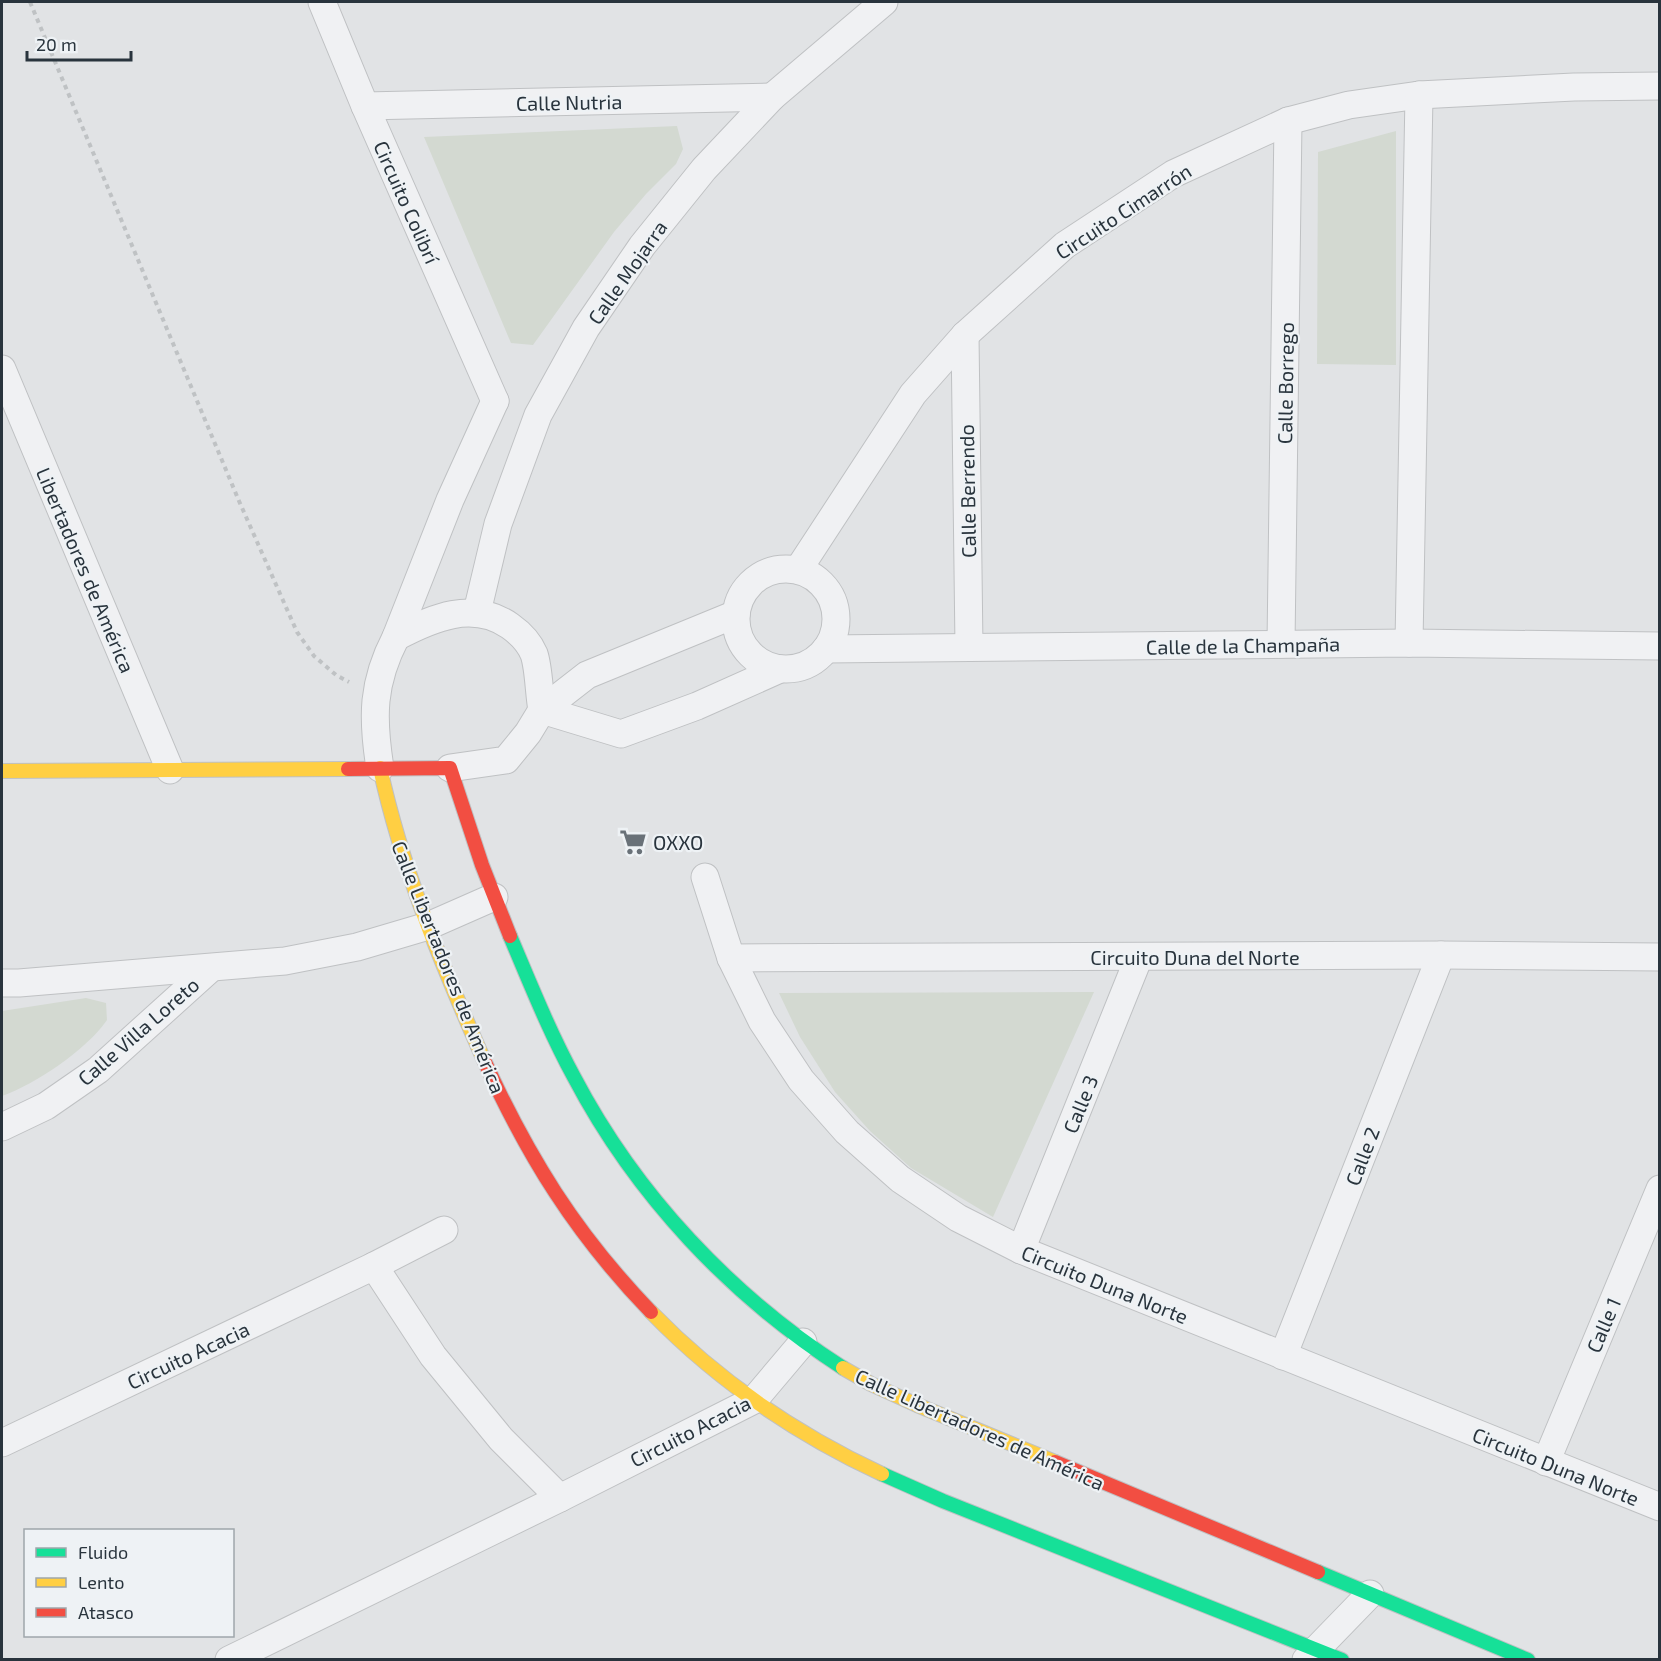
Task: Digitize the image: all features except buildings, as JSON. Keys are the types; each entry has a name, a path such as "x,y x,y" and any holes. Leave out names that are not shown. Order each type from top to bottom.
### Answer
{"street":[{"name":"Circuito Colibrí","path":"322,2 365,106 495,401"},
{"name":"Calle Mojarra","path":"477,612 498,524 538,415 586,328 642,246 704,169 772,97 884,2"},
{"name":"Circuito Cimarrón","path":"798,570 913,394 965,334 1065,245 1173,174 1288,121 1349,105 1419,95 1574,87 1659,86"},
{"path":"1409,643 1419,95"},
{"name":"Calle Nutria","path":"365,106 772,97"},
{"name":"Calle Borrego","path":"1281,644 1288,121"},
{"name":"Calle Berrendo","path":"965,334 969,647"},
{"name":"Libertadores de América","path":"2,369 170,770"},
{"path":"380,768 374,732 375,698 386,656 396,637 450,500 495,401 538,415"},
{"path":"542,710 621,734 697,706 780,669 806,665 826,649 833,634 836,618 833,602 825,588 813,577 798,570 784,568 770,571 747,586 740,598 736,614 737,631 746,650 761,663 780,669"},
{"path":"396,637 421,624 448,615 477,612 498,618 521,634 534,654 542,710"},
{"path":"2,771 450,768 507,760 542,710 587,675 736,614"},
{"name":"Calle de la Champaña","path":"826,649 1409,643 1659,646"},
{"name":"Calle Libertadores de América","path":"380,768 408,878 461,1008 503,1101 540,1170 586,1238 622,1282 669,1331 724,1378 754,1400 817,1440 905,1485 1311,1654 1342,1659"},
{"name":"Calle Libertadores de América","path":"450,768 471,835 530,984 577,1082 609,1135 644,1185 688,1238 739,1289 803,1342 857,1377 917,1405 1528,1659"},
{"name":"Circuito Duna Norte","path":"705,877 731,958 762,1021 801,1080 847,1132 909,1185 958,1218 1021,1250 1659,1507"},
{"name":"Calle Villa Loreto","path":"2,983 285,962 357,947 428,926 494,897"},
{"name":"Circuito Duna del Norte","path":"731,958 1441,955 1659,957"},
{"name":"Calle 2","path":"1283,1356 1441,955"},
{"name":"Calle 3","path":"1021,1250 1139,957"},
{"name":"Calle Villa Loreto","path":"2,1127 46,1106 98,1070 211,968"},
{"name":"Calle 1","path":"1546,1462 1659,1189"},
{"name":"Circuito Acacia","path":"2,1443 374,1266 444,1230"},
{"path":"374,1266 433,1356 501,1438 560,1498"},
{"name":"Circuito Acacia","path":"229,1659 560,1498 754,1400 803,1342"},
{"path":"1311,1654 1370,1594"}],"path":[{"path":"30,2 239,501 297,632 314,656 336,675 375,698"}],"shaded area":[{"path":"677,126 683,149 676,164 646,194 614,232 533,345 511,343 424,137"},
{"path":"1396,131 1396,365 1317,364 1318,152"},
{"path":"1094,992 993,1217 911,1168 870,1131 835,1092 800,1037 779,993"},
{"path":"86,998 106,1003 107,1020 98,1031 74,1054 45,1075 2,1096 2,1011"}],"traffic: fast":[{"path":"510,936 565,1060 626,1162 690,1240 725,1275 762,1309 843,1368"},
{"path":"882,1474 943,1501 1342,1660"},
{"path":"1318,1572 1528,1660"}],"traffic: slow":[{"path":"380,768 399,843 411,879 452,987 483,1058"},
{"path":"2,771 348,769"},
{"path":"651,1312 676,1337 730,1383 759,1404 819,1441 882,1474"},
{"path":"843,1368 917,1405 1055,1462"}],"traffic: jam":[{"path":"348,769 450,768 482,865 510,936"},
{"path":"483,1058 518,1128 555,1193 599,1253 651,1312"},
{"path":"1055,1462 1318,1572"}],"place":[{"name":"OXXO","path":"633,842"}]}
